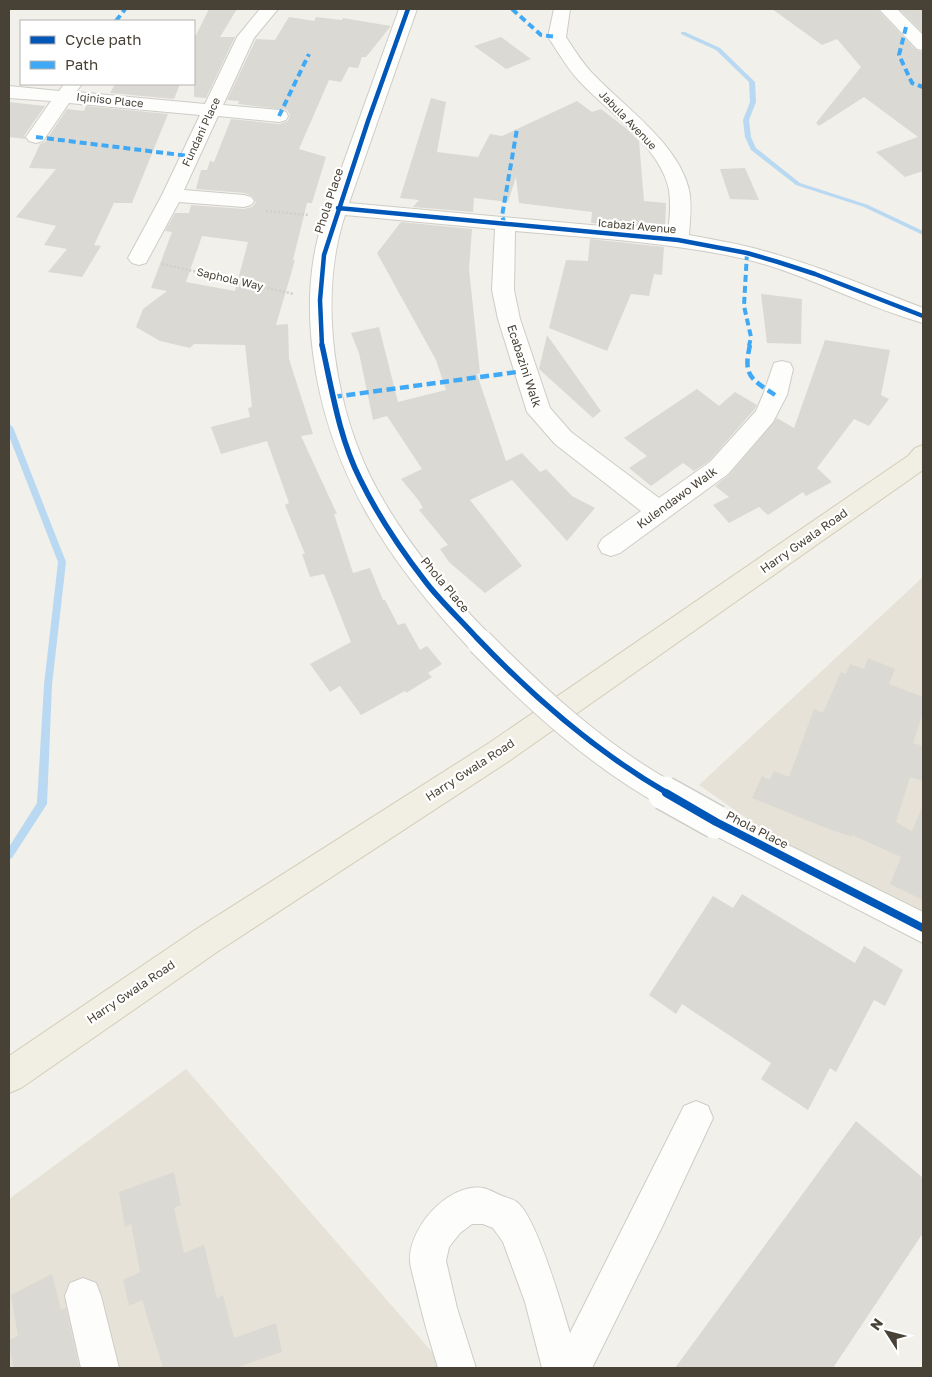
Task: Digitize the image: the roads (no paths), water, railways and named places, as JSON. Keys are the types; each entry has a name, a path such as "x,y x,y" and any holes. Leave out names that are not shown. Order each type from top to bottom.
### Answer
{"main road":[{"name":"Harry Gwala Road","path":"9,1076 209,939 499,752 917,462 923,454"}],"street":[{"name":"Fundani Place","path":"139,258 172,195 246,37 268,9"},
{"name":"Phola Place","path":"408,9 336,213 324,255 320,300 322,344 332,397 345,443 360,479 386,524 425,582 519,682 573,728 635,775 716,822 923,928"},
{"name":"Jabula Avenue","path":"562,9 557,37 575,65 662,154 673,171 678,186 680,202 678,240"},
{"path":"887,9 923,45"},
{"name":"Iqiniso Place","path":"9,92 69,90 211,111 279,116"},
{"path":"36,136 69,90"},
{"path":"172,195 244,202"},
{"name":"Icabazi Avenue","path":"336,213 505,224 678,240 747,253 778,262 824,277 923,316"},
{"name":"Ecabazini Walk","path":"505,224 503,290 508,318 539,412 563,438 659,512"},
{"name":"Kulendawo Walk","path":"611,546 719,468 765,416 775,395 782,370"},
{"path":"572,1368 652,1212 696,1118"},
{"path":"457,1368 439,1308 428,1261 432,1239 447,1220 467,1207 484,1206 505,1215 517,1231 544,1302 561,1368"},
{"path":"83,1296 100,1368"}],"waterway":[{"path":"683,33 718,49 752,82 753,102 746,120 748,137 753,149 798,184 866,206 923,233"},
{"path":"9,427 62,562 48,685 42,804 9,855"}]}
